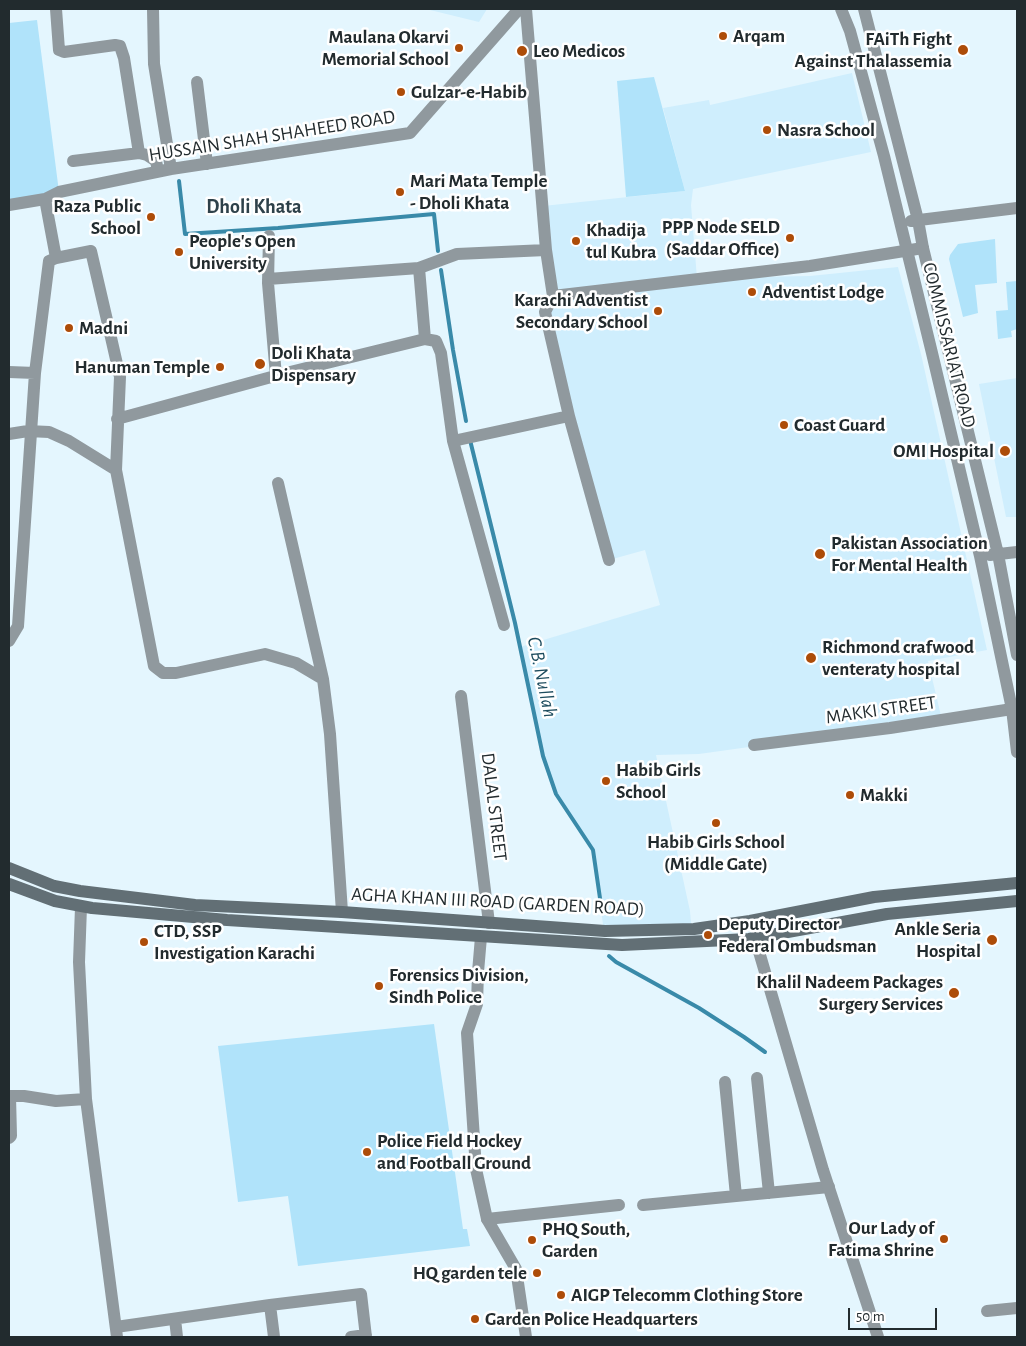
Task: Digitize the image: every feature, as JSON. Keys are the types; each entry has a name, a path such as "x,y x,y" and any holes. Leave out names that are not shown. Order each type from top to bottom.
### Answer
{"main road":[{"name":"AGHA KHAN III ROAD (GARDEN ROAD)","path":"9,868 54,886 195,905 342,912 605,931 694,930 874,897 983,888 1017,883"},
{"name":"AGHA KHAN III ROAD (GARDEN ROAD)","path":"9,884 55,901 80,907 227,920 622,945 755,938 887,914 1017,901"}],"street":[{"path":"56,9 60,50 64,52 120,46 124,58 139,153"},
{"path":"153,9 154,64 171,169"},
{"name":"HUSSAIN SHAH SHAHEED ROAD","path":"9,205 45,199 59,192 171,169 410,134 519,9"},
{"path":"526,9 546,250 553,296 545,312 569,416 609,560"},
{"name":"COMMISSARIAT ROAD","path":"842,9 850,31 900,222 980,556 1012,709 1017,752"},
{"name":"COMMISSARIAT ROAD","path":"864,9 918,220 923,248 998,554 1017,655"},
{"path":"197,82 207,164"},
{"path":"73,161 139,153 152,157 156,161 158,172"},
{"path":"45,199 56,258"},
{"path":"900,222 1017,208"},
{"path":"269,236 268,279 276,376"},
{"path":"553,296 810,266 923,248"},
{"path":"268,279 419,268 456,254 546,250"},
{"path":"9,641 18,626 36,373 49,261 91,252 120,377 116,470 154,666 163,673 176,673 265,654 296,663 323,679"},
{"path":"419,268 425,339"},
{"path":"117,419 276,376 425,339 436,341 441,353 452,441 504,625"},
{"path":"9,372 36,373"},
{"path":"452,441 569,416"},
{"path":"9,434 32,431 49,432 69,441 116,470"},
{"path":"278,483 323,679 330,734 342,912"},
{"path":"980,556 1017,552"},
{"name":"DALAL STREET","path":"461,696 489,923"},
{"name":"MAKKI STREET","path":"754,745 890,728 1012,709"},
{"path":"80,907 79,962 86,1099 116,1332 175,1318 361,1294 366,1336 352,1337"},
{"path":"481,937 477,1004 467,1033 476,1169 487,1219 516,1270 526,1337"},
{"path":"755,938 829,1187 878,1337"},
{"path":"757,1078 769,1193"},
{"path":"725,1082 736,1196"},
{"path":"9,1138 11,1136 9,1096 24,1096 56,1101 86,1099"},
{"path":"643,1205 829,1187"},
{"path":"487,1219 619,1205"},
{"path":"270,1305 274,1337"},
{"path":"988,1311 1017,1308"},
{"path":"175,1318 177,1337"}],"shaded area":[{"path":"426,9 487,9 479,22"},
{"path":"37,20 59,192 9,201 9,23"},
{"path":"852,73 871,152 693,189 691,205 697,278 810,276 898,267 921,354 987,650 928,661 942,720 699,754 656,755 690,911 692,934 604,932 593,850 556,794 543,756 520,647 660,605 645,550 609,560 549,328 553,296 543,206 685,191 663,108 709,100 710,105"},
{"path":"654,77 685,191 626,197 617,81"},
{"path":"995,239 997,283 975,285 978,313 963,317 949,259 950,255 958,244"},
{"path":"1017,281 1017,329 1011,331 1012,337 998,339 996,311 1008,310 1006,282"},
{"name":"OMI Hospital","path":"1017,378 1017,517 1006,517 979,384"},
{"name":"Police Field Hockey and Football Ground","path":"434,1024 463,1229 467,1229 470,1246 298,1266 288,1196 238,1202 218,1046"}],"waterway":[{"path":"179,181 185,234 434,214 438,251"},
{"name":"C.B. Nullah","path":"441,270 466,421"},
{"name":"C.B. Nullah","path":"470,440 515,623 543,756 556,794 593,850 602,912"},
{"name":"C.B. Nullah","path":"609,956 616,962 699,1008 765,1052"}],"place":[{"name":"Arqam","path":"723,36"},
{"name":"Maulana Okarvi Memorial School","path":"459,48"},
{"name":"FAiTh Fight Against Thalassemia","path":"963,50"},
{"name":"Leo Medicos","path":"522,51"},
{"name":"Gulzar-e-Habib","path":"401,92"},
{"name":"Nasra School","path":"767,130"},
{"name":"Mari Mata Temple - Dholi Khata","path":"400,192"},
{"name":"Raza Public School","path":"151,217"},
{"name":"PPP Node SELD (Saddar Office)","path":"790,238"},
{"name":"Khadija tul Kubra","path":"576,241"},
{"name":"People's Open University","path":"179,252"},
{"name":"Adventist Lodge","path":"752,292"},
{"name":"Karachi Adventist Secondary School","path":"658,311"},
{"name":"Madni","path":"69,328"},
{"name":"Doli Khata Dispensary","path":"260,364"},
{"name":"Hanuman Temple","path":"220,367"},
{"name":"Coast Guard","path":"784,425"},
{"name":"OMI Hospital","path":"1005,451"},
{"name":"Pakistan Association For Mental Health","path":"820,554"},
{"name":"Richmond crafwood venteraty hospital","path":"811,658"},
{"name":"Habib Girls School","path":"606,781"},
{"name":"Makki","path":"850,795"},
{"name":"Habib Girls School (Middle Gate)","path":"716,823"},
{"name":"Deputy Director Federal Ombudsman","path":"708,935"},
{"name":"Ankle Seria Hospital","path":"992,940"},
{"name":"CTD, SSP Investigation Karachi","path":"144,942"},
{"name":"Forensics Division, Sindh Police","path":"379,986"},
{"name":"Khalil Nadeem Packages Surgery Services","path":"954,993"},
{"name":"Police Field Hockey and Football Ground","path":"367,1152"},
{"name":"Our Lady of Fatima Shrine","path":"944,1239"},
{"name":"PHQ South, Garden","path":"532,1240"},
{"name":"HQ garden tele","path":"537,1273"},
{"name":"AIGP Telecomm Clothing Store","path":"561,1295"},
{"name":"Garden Police Headquarters","path":"475,1319"}],"district":[{"name":"Dholi Khata","path":"254,207"}]}
